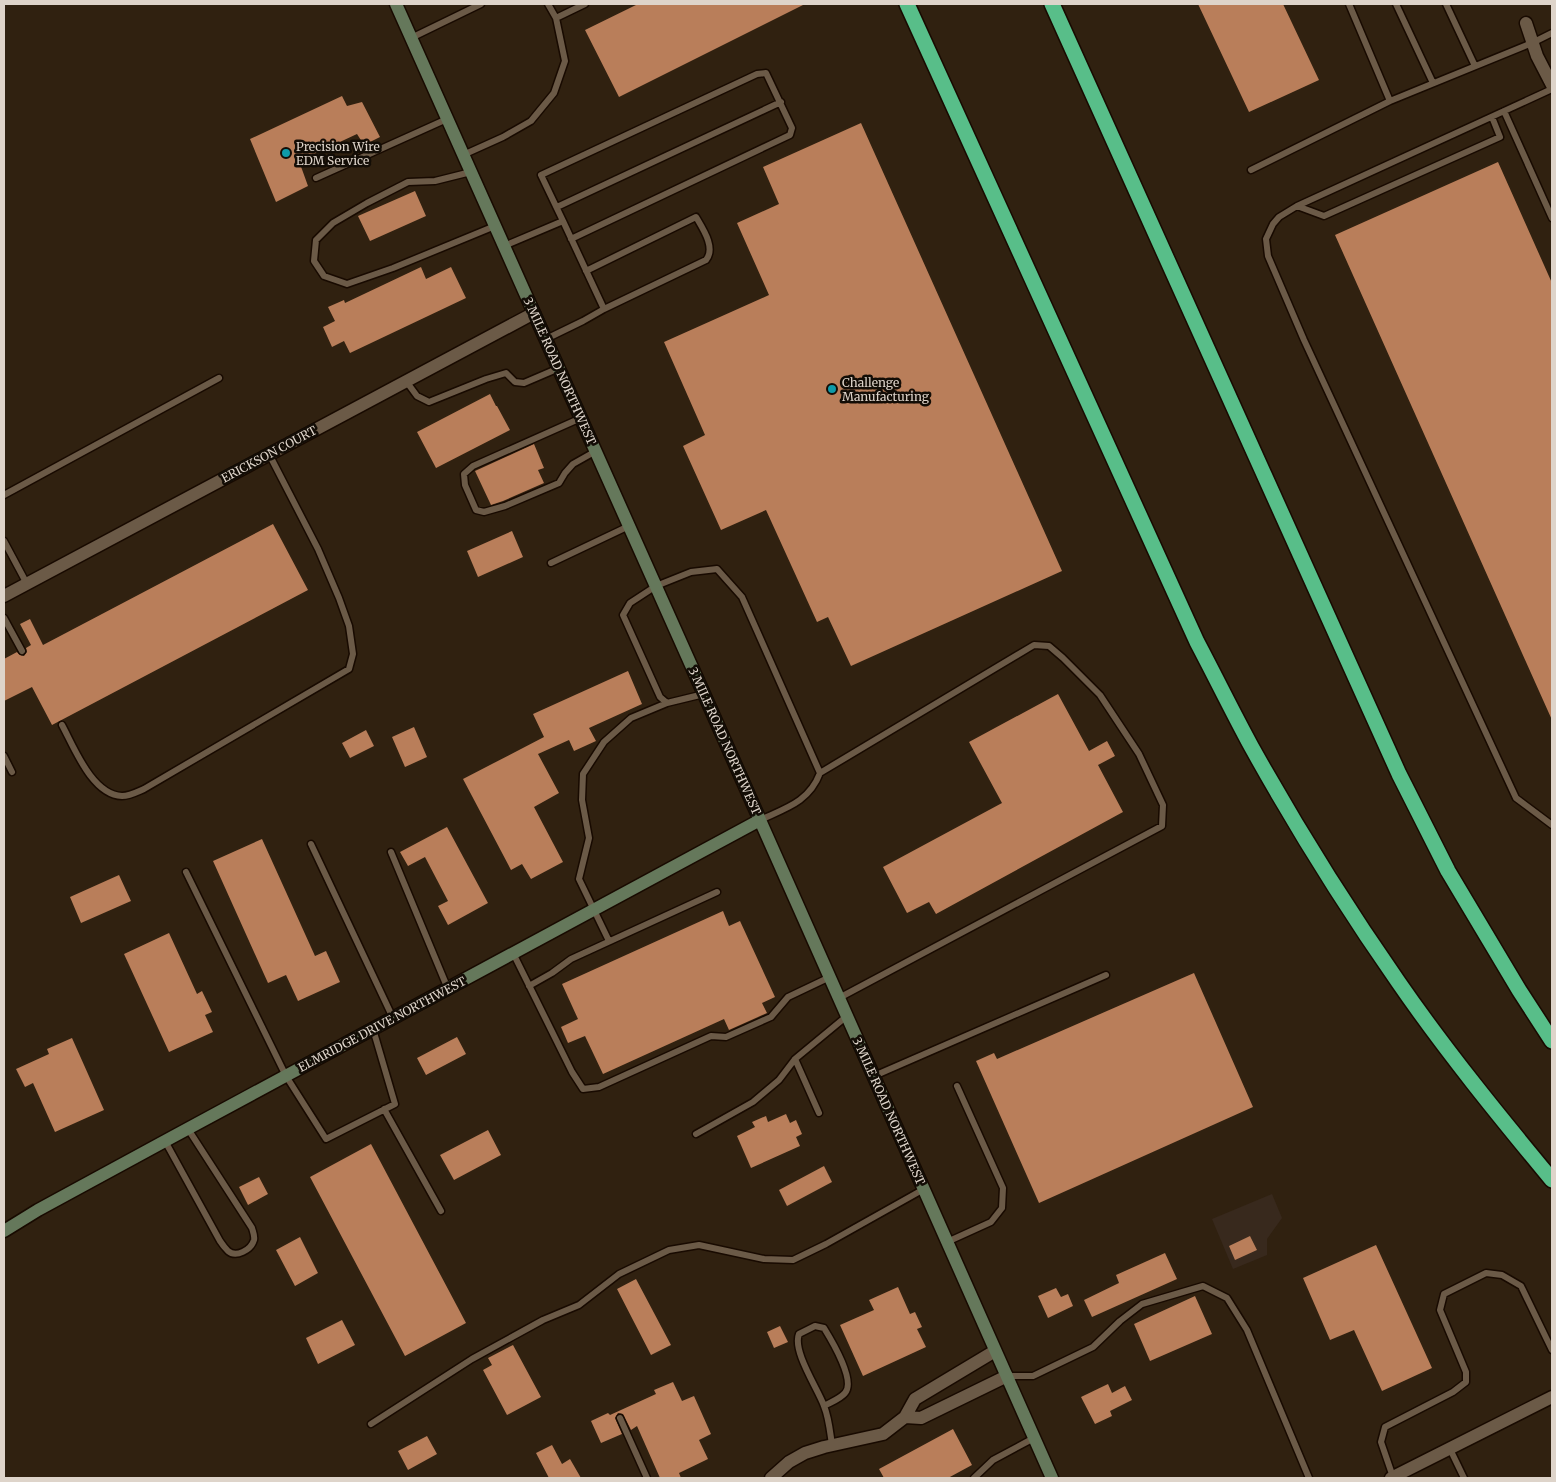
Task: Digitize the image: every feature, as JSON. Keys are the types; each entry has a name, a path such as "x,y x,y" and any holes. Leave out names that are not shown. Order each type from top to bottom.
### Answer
{"highway":[{"path":"907,4 1197,642 1251,745 1321,862 1399,983 1462,1069 1552,1180"},
{"path":"1052,4 1399,774 1448,871 1518,990 1552,1041"}],"main road":[{"name":"3 MILE ROAD NORTHWEST","path":"396,4 1052,1478"},
{"name":"ELMRIDGE DRIVE NORTHWEST","path":"4,1231 38,1210 760,820"}],"street":[{"path":"1526,23 1532,42 1552,85"},
{"name":"ERICKSON COURT","path":"4,596 534,313"},
{"path":"771,1478 789,1462 805,1453 883,1434 905,1417 916,1399 996,1351"},
{"path":"905,1417 921,1418 1007,1376"},
{"path":"1392,1478 1552,1397"}],"lane":[{"path":"411,38 481,4"},
{"path":"464,155 503,137 531,121 554,93 565,61 556,18 548,4"},
{"path":"556,18 585,4"},
{"path":"1350,4 1390,101"},
{"path":"1396,4 1433,83"},
{"path":"1446,4 1475,66"},
{"path":"1250,170 1390,101 1552,32"},
{"path":"571,239 790,135 792,128 766,73 757,74 541,174 562,221 604,309"},
{"path":"1552,89 1297,206 1286,212 1273,224 1266,239 1268,256 1304,340 1516,798 1552,825"},
{"path":"557,207 780,102"},
{"path":"1504,111 1552,218"},
{"path":"1297,206 1324,216 1500,138 1492,117"},
{"path":"316,178 447,118"},
{"path":"471,172 435,181 408,182 367,203 333,223 316,240 314,261 324,276 347,284 393,268 495,226"},
{"path":"546,339 706,260 710,256 710,248 696,217 586,271"},
{"path":"504,246 562,221"},
{"path":"406,381 417,396 429,402 486,378 506,372 515,382 524,383 558,368"},
{"path":"4,495 219,378"},
{"path":"581,418 473,466 464,474 465,485 476,510 484,512 506,506 559,483 564,473 573,464 596,451"},
{"path":"62,725 83,765 95,783 108,792 121,796 133,794 349,669 352,654 349,626 339,598 318,549 269,454"},
{"path":"550,563 629,526"},
{"path":"4,541 27,584"},
{"path":"667,703 660,697 623,615 630,603 656,586 691,572 717,569 742,597 820,773"},
{"path":"4,618 7,631 22,651"},
{"path":"760,820 802,800 816,784 820,773 1034,645 1049,646 1100,696 1138,754 1164,805 1162,826 839,998"},
{"path":"610,942 579,879 589,838 582,800 583,774 604,742 630,718 667,703 704,694"},
{"path":"4,756 12,772"},
{"path":"311,844 393,1018"},
{"path":"391,852 448,989"},
{"path":"186,872 286,1076 326,1139 395,1104 373,1029"},
{"path":"529,986 552,973 571,959 716,892"},
{"path":"513,953 572,1072 583,1089 599,1087 711,1036 726,1037 771,1016 788,997 830,977"},
{"path":"874,1076 1106,975"},
{"path":"696,1134 753,1102 779,1080 794,1059 847,1016"},
{"path":"794,1059 819,1113"},
{"path":"947,1242 991,1222 1002,1208 1003,1188 957,1086"},
{"path":"384,1109 441,1211"},
{"path":"165,1141 220,1241 227,1250 234,1254 243,1252 251,1246 255,1238 252,1228 188,1129"},
{"path":"371,1424 472,1358 543,1320 579,1305 619,1274 669,1250 699,1246 764,1259 793,1260 924,1190"},
{"path":"1392,1478 1381,1442 1385,1427 1453,1392 1466,1382 1466,1372 1440,1310 1444,1294 1486,1273 1502,1275 1521,1286 1552,1350"},
{"path":"1007,1376 1033,1376 1093,1348 1120,1321 1142,1304 1203,1286 1227,1298 1247,1330 1308,1478"},
{"path":"824,1406 844,1394 848,1387 846,1373 824,1328 815,1326 799,1334 797,1343 800,1354 824,1406 832,1445"},
{"path":"620,1418 647,1478"},
{"path":"974,1478 993,1460 1034,1438"},
{"path":"1450,1450 1464,1478"}],"shaded area":[{"path":"1272,1194 1282,1218 1267,1239 1267,1255 1233,1269 1212,1219"}],"building":[{"path":"638,4 805,4 619,97 585,30"},
{"path":"1198,4 1283,4 1319,80 1249,112"},
{"name":"Precision Wire EDM Service","path":"342,96 347,106 362,102 380,137 364,145 357,134 299,161 308,186 276,202 250,139"},
{"name":"Challenge Manufacturing","path":"861,123 1062,571 851,666 828,617 817,622 766,510 721,530 683,446 705,435 664,342 769,295 737,223 779,204 763,167"},
{"path":"1498,162 1552,283 1552,720 1335,235"},
{"path":"415,191 426,216 370,241 358,216"},
{"path":"421,267 426,279 451,267 466,298 350,353 344,341 332,347 323,327 335,321 328,307 344,300 345,303"},
{"path":"490,394 510,430 436,468 417,432"},
{"path":"534,444 544,468 538,470 544,483 491,505 475,471"},
{"path":"273,524 308,590 52,725 32,687 4,701 4,659 17,652 24,656 27,652 26,648 31,645 20,624 30,619 43,645"},
{"path":"512,531 523,557 478,577 467,551"},
{"path":"628,671 642,704 589,728 596,741 574,751 569,740 538,754 559,793 534,807 563,862 531,879 522,864 511,870 463,779 544,737 533,714"},
{"path":"1058,694 1089,751 1107,741 1115,756 1098,765 1123,812 936,914 929,902 907,913 883,867 1002,803 969,742"},
{"path":"414,727 427,757 405,767 392,737"},
{"path":"366,730 374,746 350,758 342,743"},
{"path":"447,827 488,903 448,925 438,906 448,901 425,857 408,866 400,852"},
{"path":"262,839 315,956 326,951 340,982 298,1001 286,975 268,983 213,861"},
{"path":"119,875 131,901 81,923 70,897"},
{"path":"723,911 729,926 740,921 775,997 762,1003 767,1013 729,1030 724,1019 603,1074 585,1036 568,1043 561,1027 578,1019 562,984"},
{"path":"169,933 197,994 202,991 212,1012 205,1015 213,1032 169,1052 124,954"},
{"path":"1194,973 1253,1107 1039,1203 976,1061 994,1053 997,1059"},
{"path":"457,1037 466,1054 426,1075 417,1058"},
{"path":"72,1038 104,1110 55,1132 33,1083 25,1087 16,1069 49,1054 47,1049"},
{"path":"786,1114 790,1123 796,1120 802,1134 796,1137 800,1146 751,1168 737,1136 755,1127 752,1122 766,1116 768,1122"},
{"path":"488,1130 501,1155 454,1180 440,1155"},
{"path":"371,1144 466,1323 405,1356 310,1177"},
{"path":"824,1166 832,1182 787,1206 779,1190"},
{"path":"259,1177 268,1194 248,1205 239,1187"},
{"path":"1250,1236 1257,1250 1235,1260 1229,1246"},
{"path":"300,1237 318,1273 295,1286 276,1250"},
{"path":"1376,1245 1432,1368 1382,1391 1354,1330 1330,1340 1303,1278"},
{"path":"1165,1253 1177,1279 1092,1317 1084,1300 1119,1283 1116,1275"},
{"path":"636,1279 671,1345 651,1355 617,1289"},
{"path":"898,1287 910,1314 915,1312 922,1327 917,1329 926,1347 863,1376 840,1325 874,1310 869,1300"},
{"path":"1056,1288 1061,1297 1068,1294 1073,1306 1048,1318 1038,1296"},
{"path":"1195,1296 1212,1334 1150,1361 1134,1324"},
{"path":"342,1320 355,1345 318,1364 306,1338"},
{"path":"780,1326 788,1342 774,1348 767,1332"},
{"path":"513,1345 541,1397 507,1415 483,1370 492,1365 488,1358"},
{"path":"673,1382 682,1401 694,1396 711,1434 699,1440 708,1459 679,1473 681,1478 660,1478 637,1426 631,1430 623,1414 618,1413 615,1418 622,1434 601,1443 591,1421 608,1413 610,1415 656,1394 654,1390"},
{"path":"1108,1384 1112,1393 1125,1386 1132,1400 1110,1411 1112,1416 1095,1424 1081,1397"},
{"path":"953,1429 972,1465 948,1478 884,1478 879,1469"},
{"path":"427,1436 437,1454 408,1470 398,1451"},
{"path":"552,1445 562,1464 570,1459 581,1478 549,1478 536,1453"}],"place":[{"name":"Precision Wire EDM Service","path":"286,153"},
{"name":"Challenge Manufacturing","path":"832,389"}]}
